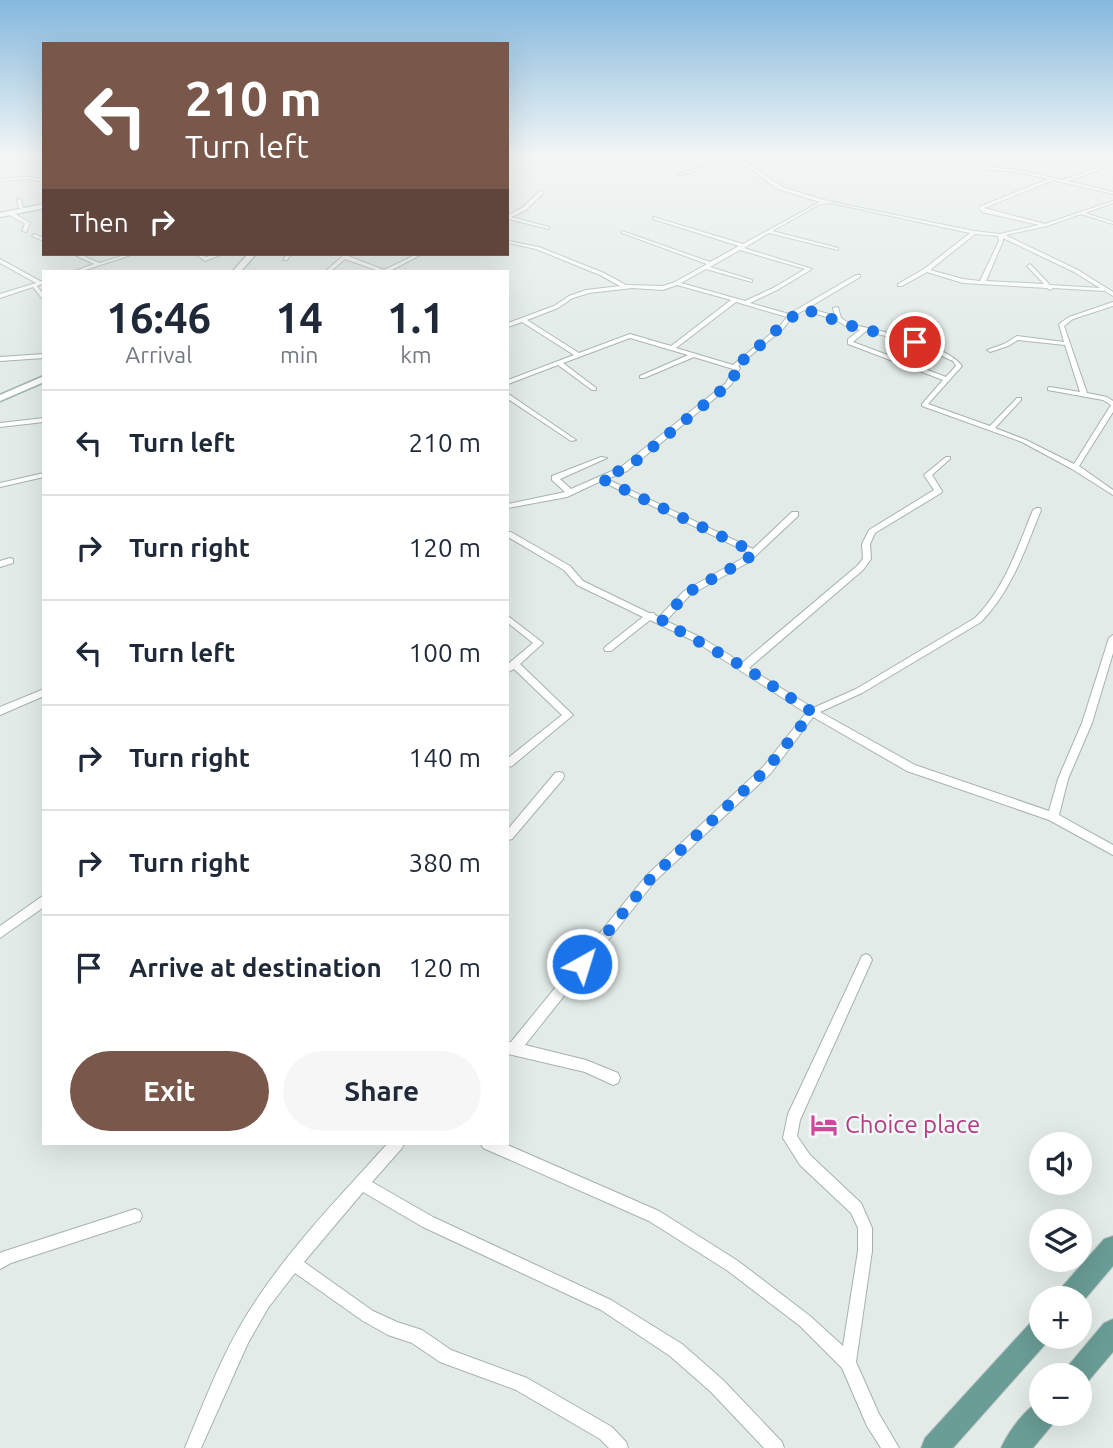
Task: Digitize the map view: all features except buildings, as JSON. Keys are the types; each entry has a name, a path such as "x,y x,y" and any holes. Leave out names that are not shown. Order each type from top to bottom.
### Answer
{"main road":[{"path":"238,270 250,256"},
{"path":"0,398 42,380"},
{"path":"1080,1286 1113,1248"},
{"path":"1087,1363 1113,1332"},
{"path":"935,1448 1029,1343"},
{"path":"1015,1448 1034,1426"}],"street":[{"path":"24,231 27,224"},
{"path":"531,224 547,228"},
{"path":"672,224 809,269 778,288 745,303"},
{"path":"509,325 579,294 624,286 663,288 677,283 784,224"},
{"path":"936,224 1016,240 1111,293"},
{"path":"1039,224 1045,225"},
{"path":"1000,235 1050,224"},
{"path":"624,232 750,281"},
{"path":"770,232 836,249"},
{"path":"900,285 926,270 974,232"},
{"path":"34,235 42,239"},
{"path":"982,283 1001,241 1000,235"},
{"path":"509,242 537,248 602,274 624,286"},
{"path":"79,256 98,267 127,256"},
{"path":"329,270 347,256 382,270"},
{"path":"387,270 416,256"},
{"path":"0,261 39,284"},
{"path":"1030,265 1050,288"},
{"path":"926,270 955,280 1111,293"},
{"path":"735,366 763,345 790,316 858,276"},
{"path":"677,283 790,316"},
{"path":"0,296 39,284"},
{"path":"672,348 734,300"},
{"path":"1084,395 1061,325 1064,321 1113,304"},
{"path":"836,308 838,319"},
{"path":"805,309 915,342 955,360 959,366 924,405 992,428 1075,467 1113,493"},
{"path":"523,320 576,354"},
{"path":"865,329 850,340 850,343 946,379"},
{"path":"509,382 631,335 735,366"},
{"path":"990,350 1017,338 1068,344"},
{"path":"642,377 693,355"},
{"path":"0,359 42,356"},
{"path":"558,362 594,389"},
{"path":"509,506 570,492 631,465 729,384 737,371 735,366"},
{"path":"1050,389 1104,398 1113,405 1075,467"},
{"path":"509,397 573,440"},
{"path":"992,428 1019,399"},
{"path":"0,425 42,420"},
{"path":"570,492 555,481 555,478 603,458"},
{"path":"744,667 860,568 867,559 866,544 872,532 938,491 928,475 948,458"},
{"path":"0,485 42,475"},
{"path":"602,479 754,552"},
{"path":"613,1078 586,1066 510,1049 651,878 767,769 812,712 859,691 978,620 993,607 1005,587 1037,510"},
{"path":"662,621 687,593 746,560 795,514"},
{"path":"509,535 567,568 580,583 662,621 744,667 812,712 911,768 1053,817 1113,850"},
{"path":"0,564 10,561"},
{"path":"607,649 651,615"},
{"path":"509,620 540,643 511,666 568,715 509,762"},
{"path":"1053,817 1063,779 1087,723 1113,638"},
{"path":"0,711 42,693"},
{"path":"509,835 559,776"},
{"path":"0,933 42,902"},
{"path":"848,1362 865,1251 865,1228 856,1208 805,1160 790,1139 793,1119 866,960"},
{"path":"193,1448 226,1374 262,1306 293,1263 395,1145"},
{"path":"493,1145 654,1216 733,1266 805,1321 848,1362 873,1420 891,1448"},
{"path":"362,1184 428,1222 606,1305 676,1350 717,1386 776,1448"},
{"path":"0,1262 7,1257 135,1216"},
{"path":"293,1263 368,1316 416,1336 446,1356 521,1384 606,1433 620,1448"}],"place":[{"name":"Choice place","path":"824,1125"}],"route":[{"path":"582,964 651,878 767,769 812,712 718,651 662,621 687,593 746,560 754,552 602,479 631,465 729,384 737,371 735,366 768,341 790,316 805,309 838,319 848,325 915,342"}]}
